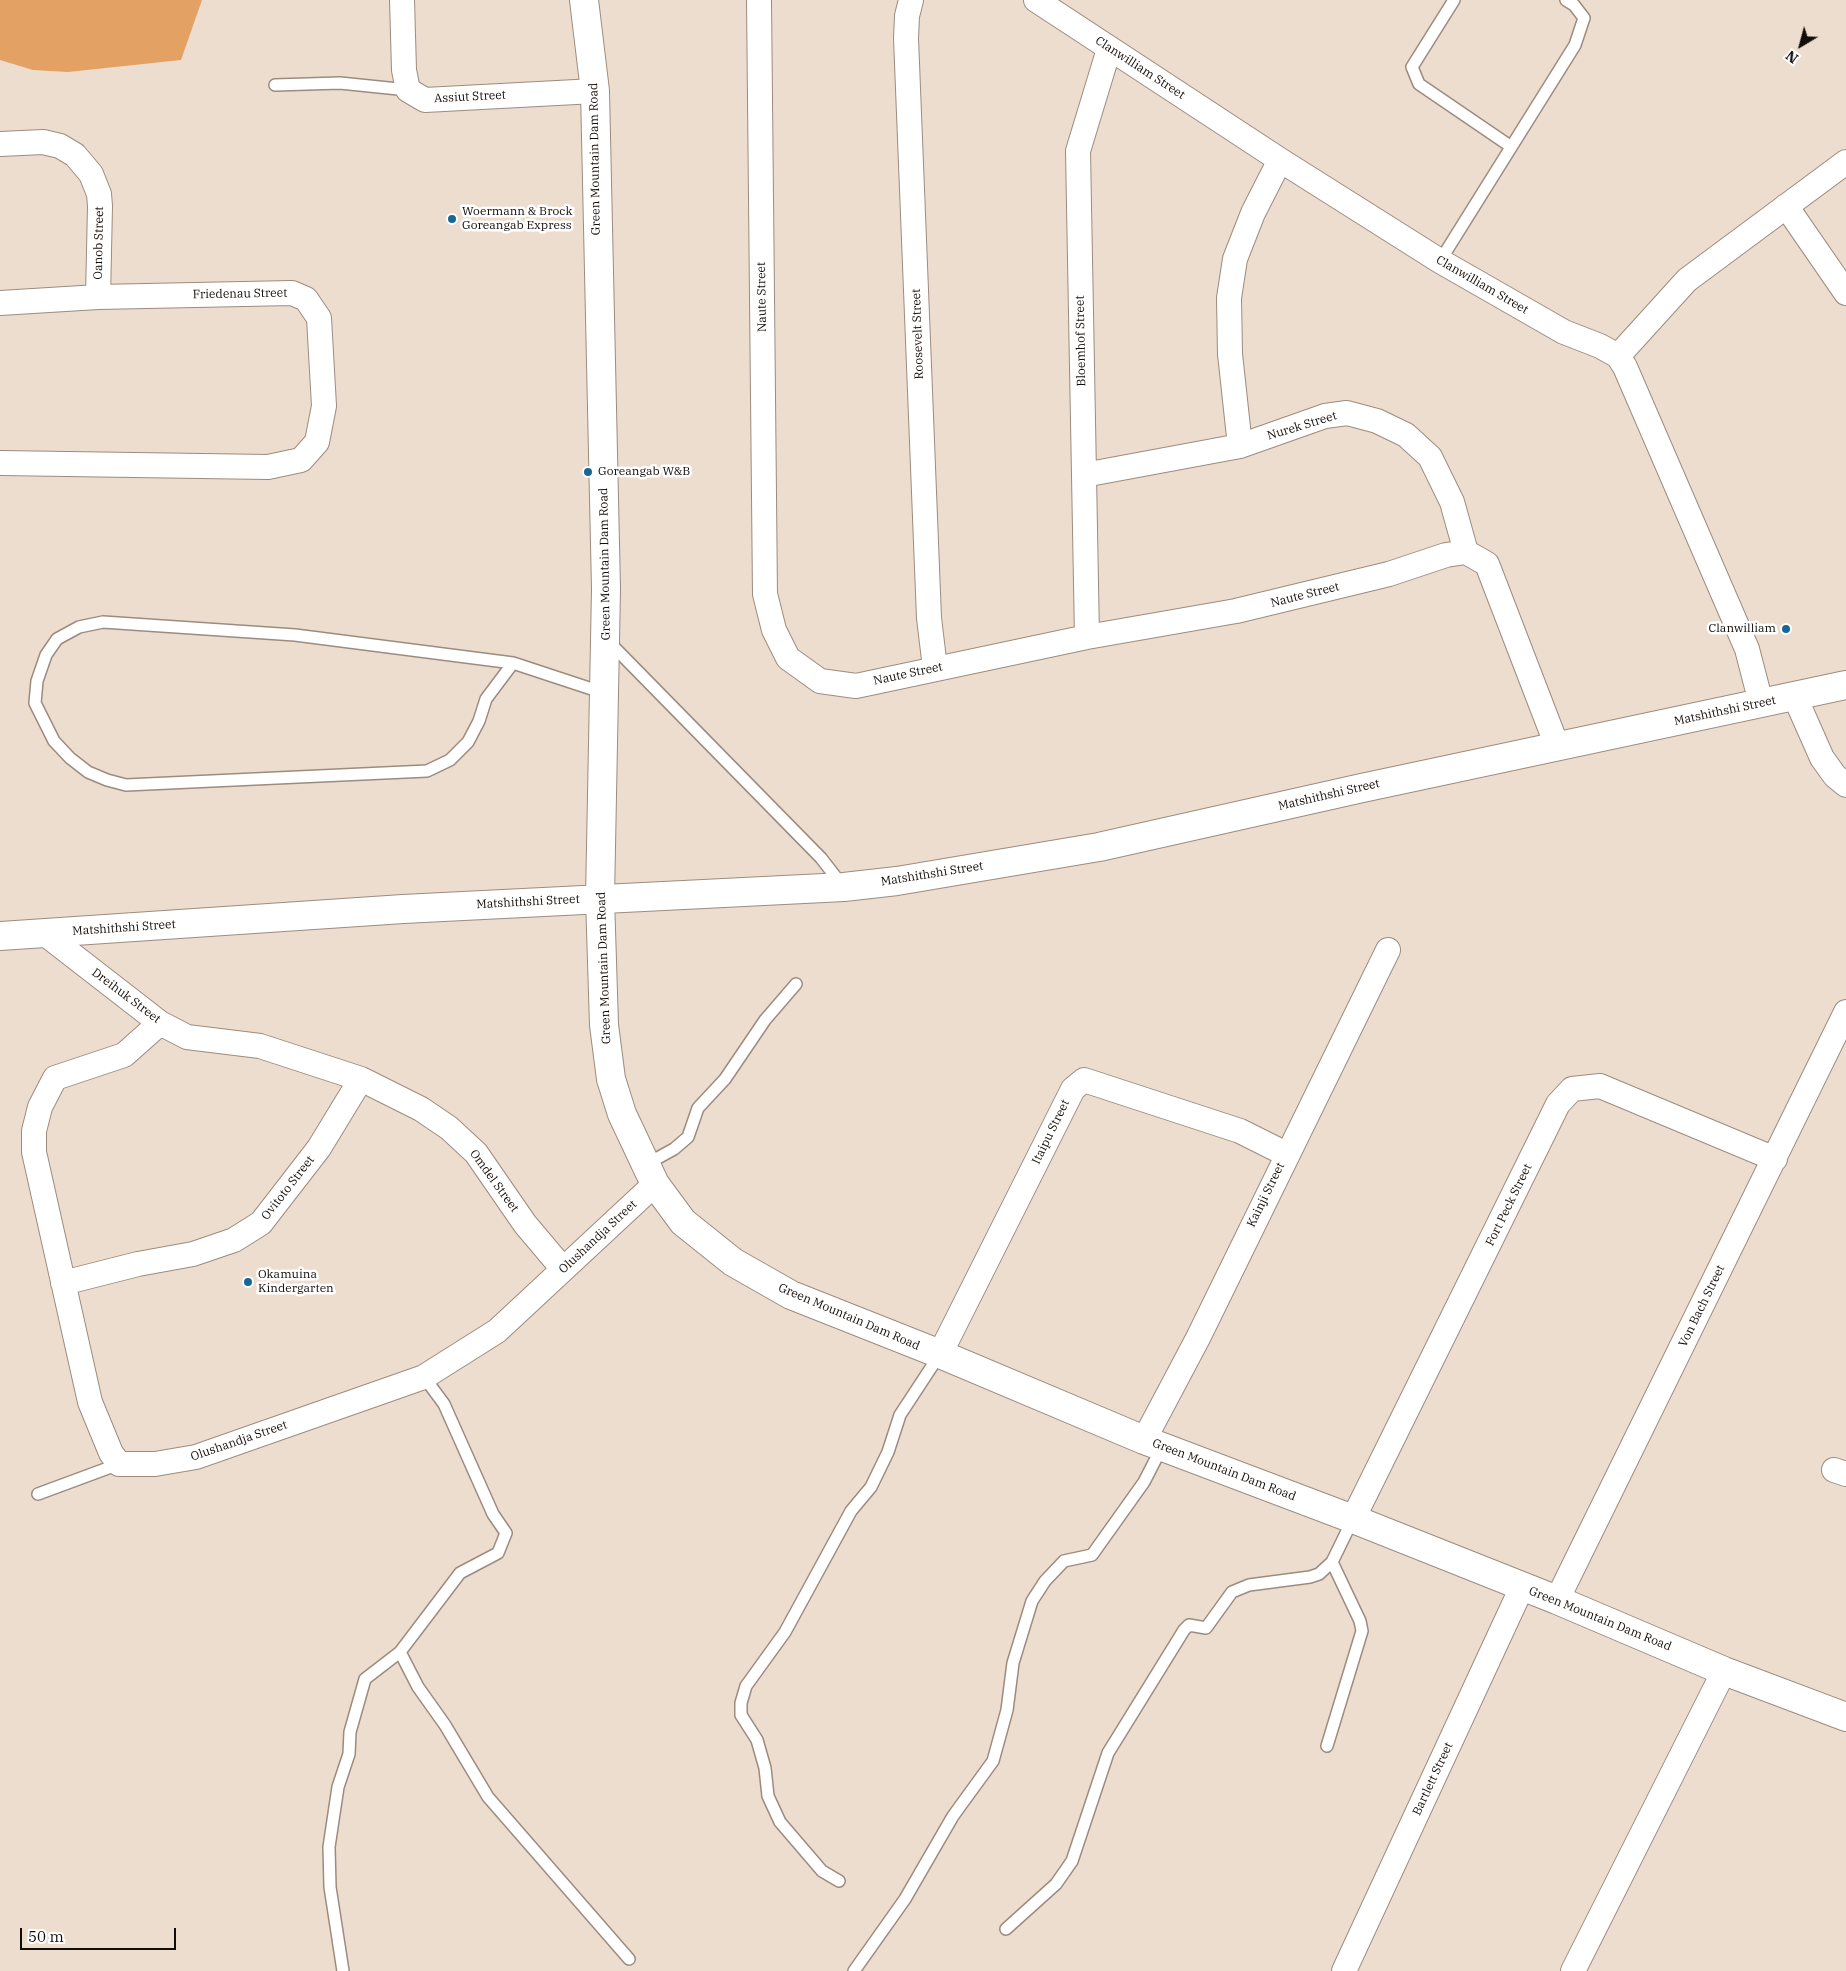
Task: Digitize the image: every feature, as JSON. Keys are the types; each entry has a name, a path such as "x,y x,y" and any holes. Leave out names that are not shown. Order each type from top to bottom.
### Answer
{"street":[{"path":"402,0 404,70 408,90"},
{"name":"Green Mountain Dam Road","path":"584,0 594,92 606,639 600,898 604,1025 611,1079 622,1114 650,1175 683,1222 733,1262 791,1295 940,1354 1153,1444 1352,1519 1557,1600 1724,1671 1846,1717"},
{"name":"Naute Street","path":"759,0 765,594 774,630 788,658 820,682 856,686 1086,637 1236,611 1389,574 1446,555 1466,552"},
{"name":"Roosevelt Street","path":"911,0 907,16 906,38 928,608 935,668"},
{"name":"Clanwilliam Street","path":"1036,0 1280,160 1440,261 1564,332 1600,346 1618,356"},
{"name":"Bloemhof Street","path":"1086,637 1078,151 1109,49"},
{"name":"Assiut Street","path":"408,90 425,100 594,92"},
{"name":"Oanob Street","path":"0,144 43,142 60,146 75,155 91,174 99,194 100,206 98,297"},
{"path":"1240,446 1230,354 1229,298 1235,259 1253,213 1280,160"},
{"path":"1761,703 1747,649 1618,356 1687,280 1846,162"},
{"path":"1786,206 1846,293"},
{"name":"Friedenau Street","path":"0,303 98,297 292,293 306,299 319,318 324,406 317,442 301,460 268,467 0,463"},
{"name":"Nurek Street","path":"1084,475 1240,446 1325,416 1347,413 1384,425 1406,435 1430,458 1452,502 1466,552"},
{"path":"1466,552 1487,564 1557,746"},
{"name":"Matshithshi Street","path":"0,936 600,898 844,887 897,881 1099,847 1557,746 1846,685"},
{"path":"1795,697 1822,758 1835,776 1846,785"},
{"name":"Dreihuk Street","path":"44,933 160,1023 187,1037 260,1046 361,1079"},
{"name":"Kainji Street","path":"1153,1444 1198,1338 1286,1154 1388,950"},
{"name":"Von Bach Street","path":"1557,1600 1846,1012"},
{"path":"120,1464 111,1453 90,1402 34,1152 34,1131 40,1108 55,1078 124,1055 160,1023"},
{"name":"Omdel Street","path":"361,1079 421,1109 449,1128 476,1153 525,1224 563,1269"},
{"name":"Ovitoto Street","path":"63,1283 138,1264 193,1254 234,1240 262,1223 319,1148 361,1079"},
{"name":"Itaipu Street","path":"940,1354 1073,1089 1084,1080 1240,1131 1286,1154"},
{"name":"Fort Peck Street","path":"1352,1519 1558,1104 1572,1089 1600,1086 1775,1159"},
{"name":"Olushandja Street","path":"120,1464 155,1464 196,1457 424,1377 497,1332 563,1269 650,1175"},
{"name":"Bartlett Street","path":"1344,1971 1522,1587"},
{"path":"1573,1971 1724,1671"}],"lane":[{"path":"1454,0 1412,67 1420,84 1510,146"},
{"path":"1440,261 1575,44 1584,18 1566,0"},
{"path":"275,85 340,83 408,90"},
{"path":"513,663 486,700 479,721 468,742 450,760 427,771 126,785 88,772 70,758 54,741 36,703 37,681 46,655 57,639 79,627 103,622 295,635 513,663 605,694"},
{"path":"606,639 821,858 844,887"},
{"path":"650,1175 688,1137 698,1108 725,1079 765,1020 796,984"},
{"path":"839,1881 822,1872 780,1822 768,1796 765,1768 757,1740 741,1715 742,1703 746,1686 786,1632 851,1511 871,1487 888,1452 900,1415 940,1354"},
{"path":"343,1971 330,1887 329,1847 338,1787 348,1754 350,1732 365,1679 400,1652 460,1573 498,1552 506,1533 492,1514 444,1404 424,1377"},
{"path":"854,1971 906,1899 953,1816 993,1761 1007,1710 1014,1663 1032,1601 1045,1581 1064,1561 1092,1555 1144,1482 1153,1444"},
{"path":"38,1494 120,1464"},
{"path":"1006,1929 1056,1884 1072,1861 1108,1752 1188,1625 1206,1628 1232,1592 1249,1585 1310,1577 1319,1574 1332,1562 1352,1519"},
{"path":"1326,1746 1362,1631 1357,1613 1332,1562"},
{"path":"400,1652 418,1687 445,1725 488,1797 629,1959"}],"shaded area":[{"path":"0,0 202,0 181,60 68,72 33,70 0,60"}],"place":[{"name":"Woermann & Brock Goreangab Express","path":"452,219"},
{"name":"Goreangab W&B","path":"588,472"},
{"name":"Clanwilliam","path":"1786,629"},
{"name":"Okamuina Kindergarten","path":"248,1282"}]}
